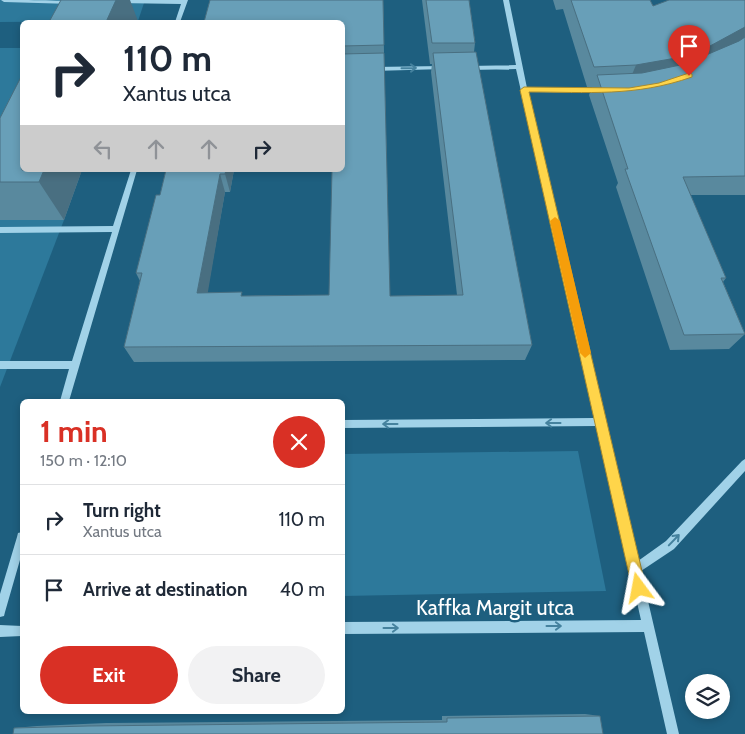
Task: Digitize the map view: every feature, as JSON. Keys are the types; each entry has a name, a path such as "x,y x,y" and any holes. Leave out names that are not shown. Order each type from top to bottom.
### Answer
{"street":[{"path":"4,0 20,2 78,2"},
{"path":"506,0 524,90 673,734"},
{"path":"117,2 185,1 179,20"},
{"path":"460,68 519,67"},
{"path":"362,69 450,68"},
{"path":"524,90 610,90"},
{"path":"65,399 133,172"},
{"path":"0,230 116,229"},
{"path":"0,365 75,365"},
{"path":"345,424 601,422"},
{"path":"635,569 670,545 745,464"},
{"path":"0,612 20,544"},
{"name":"Kaffka Margit utca","path":"345,628 648,626"},
{"path":"0,631 20,631"}],"shaded area":[{"path":"0,0 145,0 138,20 20,20 20,22 0,22"},
{"path":"0,48 20,48 20,166 0,172"},
{"path":"0,220 64,220 0,387"},
{"path":"578,451 606,591 345,596 345,454"}],"building":[{"path":"61,0 116,0 107,20 50,20"},
{"path":"210,0 383,0 384,45 345,46 345,20 205,20"},
{"path":"426,0 469,0 475,43 432,43"},
{"path":"571,0 650,0 653,6 669,0 745,0 745,27 710,46 676,58 636,65 594,67"},
{"path":"745,37 745,176 683,177 726,278 721,278 745,334 684,335 625,169 628,169 597,75 642,73 685,64"},
{"path":"476,52 532,345 124,347 142,273 136,273 156,195 160,195 166,172 226,172 225,174 220,174 197,293 242,292 241,296 329,295 332,172 345,172 345,54 384,53 390,296 463,295 433,53"},
{"path":"20,79 20,172 43,172 39,182 0,182 0,118"},
{"path":"600,716 603,734 13,734 14,728 447,722 447,718"}],"slow traffic":[{"path":"555,221 585,353"}],"route":[{"path":"639,588 524,90 629,90 660,85 689,76"}]}
